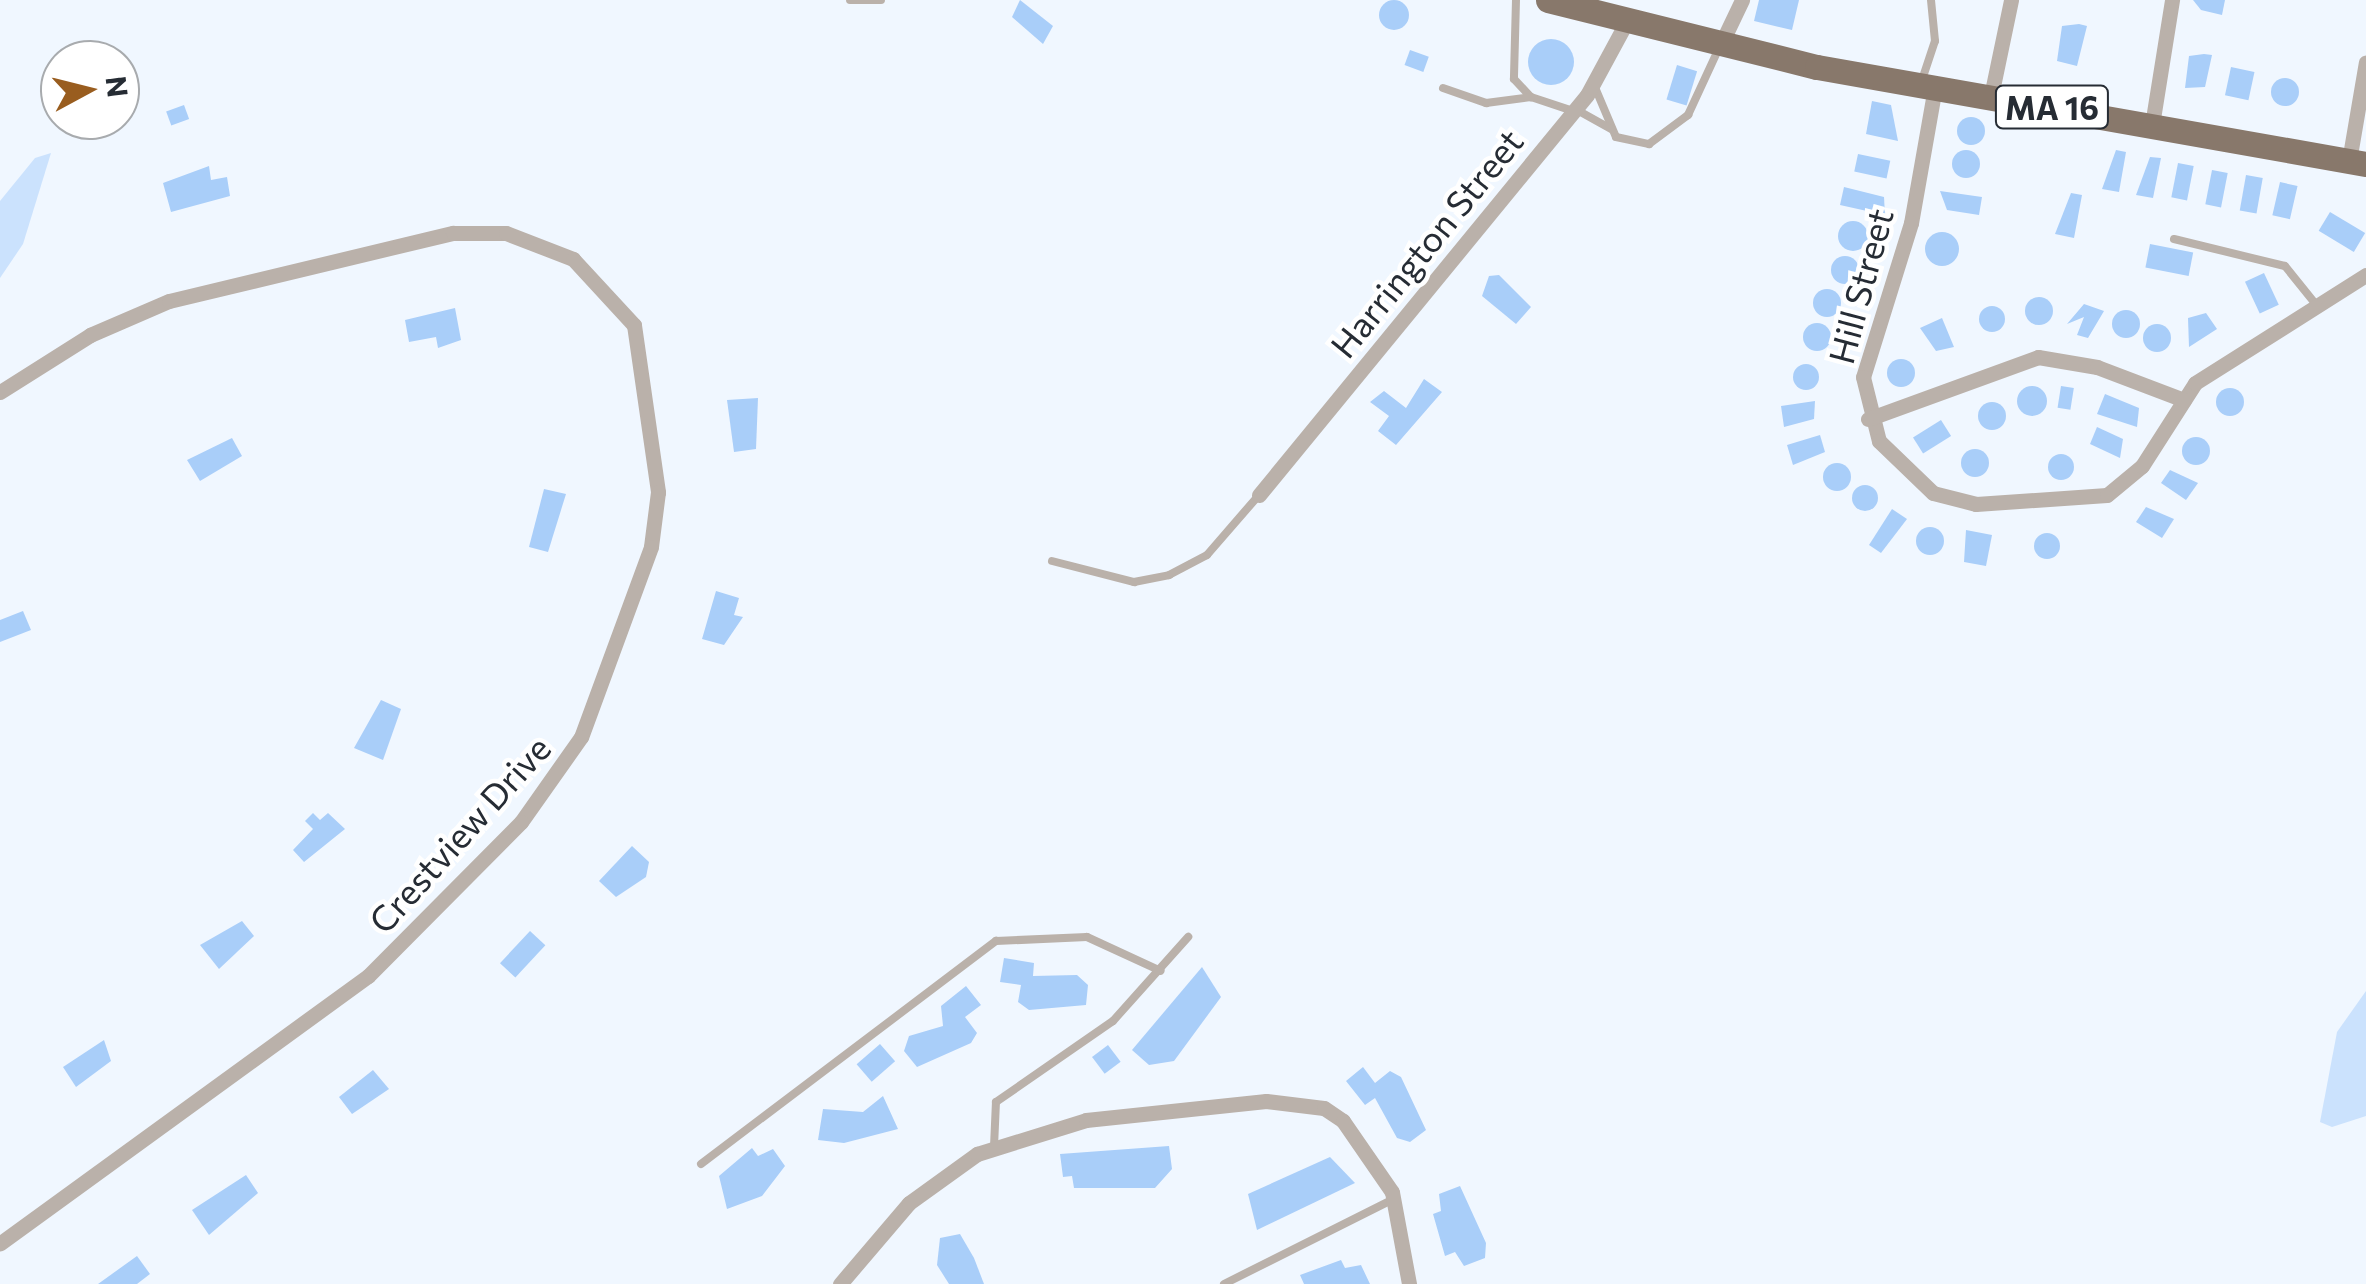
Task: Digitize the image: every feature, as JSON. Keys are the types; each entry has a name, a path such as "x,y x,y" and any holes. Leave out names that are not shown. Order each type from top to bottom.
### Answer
{"main road":[{"name":"MA 16","path":"1548,0 1730,46 1928,86 2358,163"}],"street":[{"path":"1730,46 1742,0"},
{"path":"1991,96 2011,0"},
{"path":"2152,125 2172,0"},
{"name":"Harrington Street","path":"1260,496 1594,86 1628,21"},
{"path":"2358,163 2366,62"},
{"name":"Hill Street","path":"1928,86 1911,223 1866,354 1868,419 1910,478 1954,501 2078,501 2123,486 2184,400 2216,366 2366,275"},
{"name":"Crestview Drive","path":"0,392 169,301 453,233 506,233 573,260 634,325 658,492 651,546 582,737 521,822 368,976 0,1243"},
{"path":"1868,419 2038,357 2098,367 2184,400"},
{"path":"842,1283 919,1194 994,1147 1086,1120 1300,1102 1343,1121 1394,1200 1409,1284"}],"lane":[{"path":"850,0 881,0"},
{"path":"1516,0 1514,79 1531,97"},
{"path":"1928,86 1936,42 1932,0"},
{"path":"1443,88 1486,103 1531,97 1574,110 1611,129 1632,146 1663,136 1698,100 1730,46"},
{"path":"1594,86 1611,129"},
{"path":"2174,239 2285,266 2318,307"},
{"path":"1052,561 1134,582 1170,575 1207,555 1260,496"},
{"path":"701,1164 996,941 1087,937 1161,971"},
{"path":"994,1147 996,1102 1113,1020 1188,937"},
{"path":"1224,1284 1394,1200"}],"shaded area":[{"path":"51,153 23,244 0,278 0,201 35,158"},
{"path":"2366,991 2366,1116 2332,1127 2320,1122 2337,1032"}],"building":[{"path":"1020,0 1053,26 1043,44 1012,17"},
{"path":"1394,0 1405,4 1409,15 1405,26 1394,30 1383,26 1379,15 1383,4"},
{"path":"1759,0 1799,0 1792,30 1754,21"},
{"path":"2193,0 2225,0 2222,15 2201,10"},
{"path":"2062,26 2087,26 2077,66 2057,61"},
{"path":"1551,39 1567,46 1574,62 1567,78 1551,85 1535,78 1528,62 1535,46"},
{"path":"1410,50 1429,57 1423,72 1405,65"},
{"path":"2212,55 2205,87 2185,88 2189,56"},
{"path":"1677,65 1697,71 1687,106 1666,99"},
{"path":"2231,67 2254,72 2248,100 2225,95"},
{"path":"2285,78 2295,82 2299,92 2295,102 2285,106 2275,102 2271,92 2275,82"},
{"path":"1872,101 1891,105 1898,141 1866,134"},
{"path":"184,105 189,119 171,126 166,111"},
{"path":"1971,117 1981,121 1985,131 1981,141 1971,145 1961,141 1957,131 1961,121"},
{"path":"1966,150 1976,154 1980,164 1976,174 1966,178 1956,174 1952,164 1956,154"},
{"path":"2116,150 2126,152 2119,192 2102,189"},
{"path":"1858,154 1890,161 1887,178 1854,172"},
{"path":"2150,157 2161,158 2153,198 2136,195"},
{"path":"2178,163 2194,166 2187,200 2171,197"},
{"path":"209,166 211,180 227,177 230,196 171,212 163,183"},
{"path":"2212,170 2228,173 2221,207 2205,204"},
{"path":"2246,175 2263,178 2256,213 2240,210"},
{"path":"2280,182 2298,186 2290,219 2272,215"},
{"path":"1844,187 1884,197 1885,215 1840,205"},
{"path":"1940,191 1982,197 1979,215 1947,210"},
{"path":"2071,193 2082,195 2074,238 2055,234"},
{"path":"2330,212 2365,233 2354,252 2319,231"},
{"path":"1853,221 1864,225 1868,236 1864,247 1853,251 1842,247 1838,236 1842,225"},
{"path":"1942,232 1954,237 1959,249 1954,261 1942,266 1930,261 1925,249 1930,237"},
{"path":"2150,244 2193,252 2189,276 2145,268"},
{"path":"1845,256 1855,260 1859,270 1855,280 1845,284 1835,280 1831,270 1835,260"},
{"path":"2264,273 2279,305 2260,314 2245,282"},
{"path":"1499,275 1531,307 1516,324 1482,296 1489,276"},
{"path":"1827,289 1837,293 1841,303 1837,313 1827,317 1817,313 1813,303 1817,293"},
{"path":"2039,297 2049,301 2053,311 2049,321 2039,325 2029,321 2025,311 2029,301"},
{"path":"2084,304 2104,311 2088,338 2077,335 2084,317 2067,324"},
{"path":"1992,306 2001,310 2005,319 2001,328 1992,332 1983,328 1979,319 1983,310"},
{"path":"455,308 461,340 438,348 436,337 409,342 405,320"},
{"path":"2126,310 2136,314 2140,324 2136,334 2126,338 2116,334 2112,324 2116,314"},
{"path":"2206,313 2217,329 2189,347 2188,318"},
{"path":"1942,318 1954,347 1936,351 1920,328"},
{"path":"1817,323 1827,327 1831,337 1827,347 1817,351 1807,347 1803,337 1807,327"},
{"path":"2157,324 2167,328 2171,338 2167,348 2157,352 2147,348 2143,338 2147,328"},
{"path":"1901,359 1911,363 1915,373 1911,383 1901,387 1891,383 1887,373 1891,363"},
{"path":"1806,364 1815,368 1819,377 1815,386 1806,390 1797,386 1793,377 1797,368"},
{"path":"1424,379 1442,392 1396,445 1378,431 1389,416 1370,402 1384,391 1406,408"},
{"path":"2032,386 2043,390 2047,401 2043,412 2032,416 2021,412 2017,401 2021,390"},
{"path":"2061,386 2074,388 2070,410 2058,408"},
{"path":"2230,388 2240,392 2244,402 2240,412 2230,416 2220,412 2216,402 2220,392"},
{"path":"2105,394 2139,408 2137,427 2097,414"},
{"path":"758,398 756,449 734,452 727,400"},
{"path":"1815,401 1814,419 1784,427 1781,406"},
{"path":"1992,402 2002,406 2006,416 2002,426 1992,430 1982,426 1978,416 1982,406"},
{"path":"1941,420 1951,436 1923,454 1913,437"},
{"path":"2097,427 2123,439 2120,458 2090,444"},
{"path":"1820,435 1825,452 1793,465 1787,445"},
{"path":"2196,437 2206,441 2210,451 2206,461 2196,465 2186,461 2182,451 2186,441"},
{"path":"232,438 242,456 200,481 187,460"},
{"path":"1975,449 1985,453 1989,463 1985,473 1975,477 1965,473 1961,463 1965,453"},
{"path":"2061,454 2070,458 2074,467 2070,476 2061,480 2052,476 2048,467 2052,458"},
{"path":"1837,463 1847,467 1851,477 1847,487 1837,491 1827,487 1823,477 1827,467"},
{"path":"2170,470 2198,483 2186,500 2161,483"},
{"path":"1865,485 1874,489 1878,498 1874,507 1865,511 1856,507 1852,498 1856,489"},
{"path":"544,489 566,494 548,552 529,547"},
{"path":"2146,507 2174,519 2162,538 2136,522"},
{"path":"1892,509 1907,519 1881,553 1869,545"},
{"path":"1930,527 1940,531 1944,541 1940,551 1930,555 1920,551 1916,541 1920,531"},
{"path":"1966,530 1992,535 1986,566 1964,562"},
{"path":"2047,533 2056,537 2060,546 2056,555 2047,559 2038,555 2034,546 2038,537"},
{"path":"716,591 739,598 734,615 743,617 724,645 702,639"},
{"path":"23,611 31,630 0,642 0,620"},
{"path":"381,700 401,709 383,760 354,748"},
{"path":"313,813 320,820 328,813 345,829 304,862 293,850 313,829 305,821"},
{"path":"632,846 649,862 646,877 616,897 599,881"},
{"path":"242,921 254,936 219,969 200,945"},
{"path":"530,931 545,945 515,978 500,963"},
{"path":"1004,958 1034,963 1033,976 1077,975 1088,985 1086,1005 1029,1010 1018,1002 1021,985 1000,982"},
{"path":"1202,967 1221,997 1174,1061 1149,1065 1132,1050"},
{"path":"966,986 981,1005 965,1017 977,1033 971,1043 917,1067 904,1051 909,1036 943,1026 941,1006"},
{"path":"104,1040 111,1061 76,1087 63,1067"},
{"path":"880,1044 895,1061 872,1082 857,1064"},
{"path":"1108,1045 1121,1062 1105,1074 1092,1057"},
{"path":"1363,1067 1375,1083 1390,1071 1401,1077 1426,1130 1410,1142 1397,1138 1375,1098 1365,1105 1346,1081"},
{"path":"373,1070 389,1089 352,1114 339,1097"},
{"path":"883,1096 898,1129 844,1143 818,1140 823,1109 863,1112"},
{"path":"1169,1146 1172,1169 1155,1188 1074,1188 1072,1176 1063,1177 1060,1154"},
{"path":"752,1148 758,1156 773,1149 785,1166 762,1196 727,1209 719,1176"},
{"path":"1330,1157 1355,1183 1257,1230 1248,1194"},
{"path":"246,1175 258,1193 209,1235 192,1210"},
{"path":"1460,1186 1486,1243 1485,1258 1464,1266 1455,1252 1445,1256 1433,1214 1441,1211 1439,1194"},
{"path":"960,1234 984,1284 949,1284 937,1265 940,1238"},
{"path":"137,1256 150,1274 137,1284 98,1284"},
{"path":"1341,1260 1345,1268 1361,1265 1370,1284 1304,1284 1300,1275"}]}
